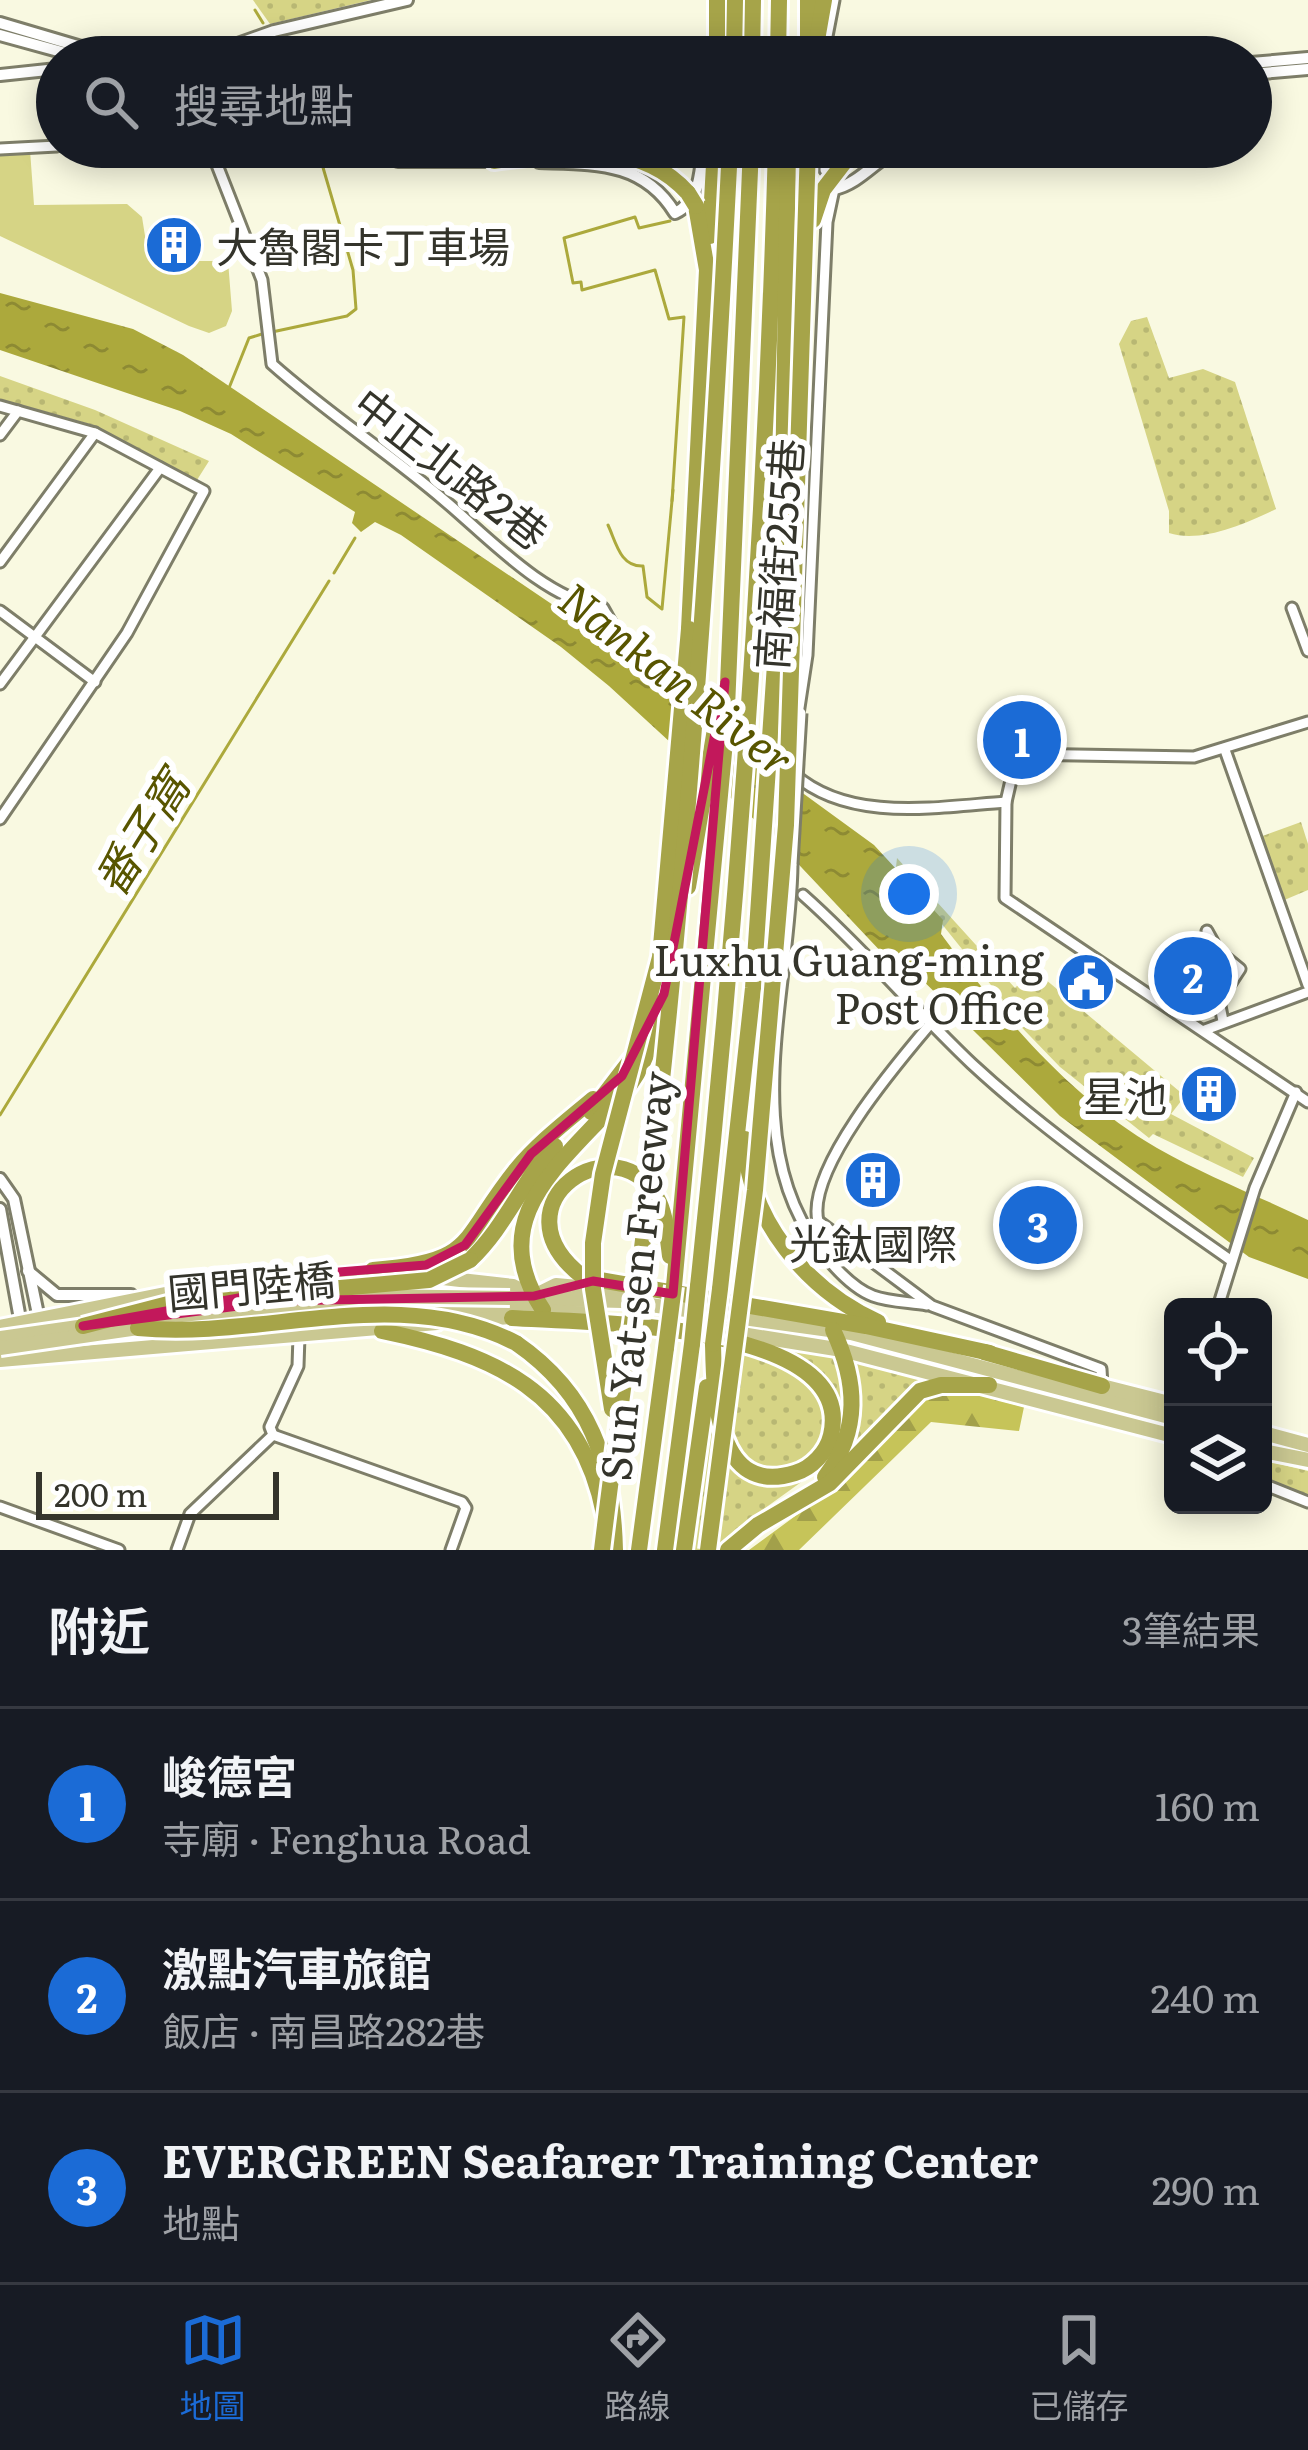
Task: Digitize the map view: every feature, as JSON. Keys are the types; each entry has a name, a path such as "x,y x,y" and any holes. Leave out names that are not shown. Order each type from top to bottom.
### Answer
{"highway":[{"path":"715,36 716,0"},
{"path":"734,36 735,0"},
{"path":"752,36 753,0"},
{"path":"779,0 779,36"},
{"path":"808,0 810,36"},
{"path":"816,36 824,0"},
{"path":"657,168 692,200 707,270"},
{"path":"611,1550 620,1472 593,1289 593,1244 603,1174 660,957 689,628 714,168"},
{"path":"611,1550 703,648 729,168"},
{"path":"539,1303 524,1242 531,1206 565,1151 633,1081 666,985 720,726 750,168"},
{"name":"Sun Yat-sen Freeway","path":"664,1550 692,1344 692,1298 742,828 768,429 775,168"},
{"path":"684,1550 744,1078 772,764 782,561 788,168"},
{"path":"708,1550 755,1190 784,848 810,168"},
{"path":"772,764 785,733 799,580 812,168"},
{"path":"813,220 823,190 840,168"},
{"name":"Sun Yat-sen Freeway","path":"639,1550 674,1286 718,808 720,726"},
{"path":"83,1326 172,1304 428,1280 470,1260 493,1238 528,1177 622,1076 666,985"},
{"path":"373,1270 426,1265 459,1250 522,1163 622,1076"},
{"path":"744,1078 746,1150 753,1191 807,1273 835,1298 881,1323 1102,1386"},
{"path":"674,1286 659,1202 644,1181 611,1166 580,1172 563,1185 553,1201 549,1235 561,1260 583,1277 866,1326 990,1354"},
{"path":"511,1309 740,1343 786,1356 820,1382 834,1415 828,1445 805,1469 762,1474 735,1458 717,1418 712,1344"},
{"path":"138,1328 431,1316 481,1325 516,1343 562,1381 594,1429 609,1482 611,1550"},
{"path":"794,1506 828,1472 846,1442 853,1397 832,1330"},
{"path":"382,1331 478,1356 547,1401 588,1462 600,1492 611,1550"},
{"path":"728,1550 830,1483 920,1391 941,1385 989,1385"}],"main road":[{"path":"0,1327 170,1293 373,1270 513,1286 539,1303 842,1350 1164,1434"},
{"path":"539,1303 556,1285 692,1298 899,1338 1164,1412"},
{"path":"0,1360 382,1331 511,1309 556,1295 692,1298 941,1354 1128,1410 1164,1414"},
{"name":"國門陸橋","path":"0,1338 276,1301 511,1309"},
{"name":"國門陸橋","path":"0,1348 276,1312 449,1306 511,1309"},
{"path":"1102,1386 1164,1402"},
{"path":"1272,1435 1308,1444"},
{"path":"1272,1453 1308,1460"}],"street":[{"path":"262,36 407,0"},
{"path":"827,36 833,0"},
{"path":"0,23 44,36"},
{"path":"0,35 36,45"},
{"path":"1272,61 1308,58"},
{"path":"1272,72 1308,69"},
{"path":"0,75 36,71"},
{"path":"0,149 36,147"},
{"name":"中正北路2巷","path":"219,168 254,253 272,364 445,501 484,538 575,600 603,608 622,642 666,681"},
{"path":"617,168 650,182 675,213 696,190 700,168"},
{"path":"834,189 851,185 868,168"},
{"name":"南福街255巷","path":"834,189 827,222 807,655 794,776 856,807 942,808 1006,802"},
{"path":"0,406 95,434 204,491 95,682 1,816"},
{"path":"0,435 18,411"},
{"path":"0,562 95,434"},
{"path":"0,684 160,468"},
{"path":"1292,608 1308,651"},
{"path":"0,611 95,682"},
{"path":"807,655 774,1136 801,1224 832,1266 872,1295 932,1306 1101,1370 1102,1386"},
{"path":"1308,722 1226,750 1153,758 1016,754 1006,802 1003,887 1013,907 1308,1102"},
{"path":"1205,1030 1308,989 1226,750"},
{"path":"802,895 1077,1154 1232,1253"},
{"path":"1207,931 1218,951 1240,969 1219,1000 1223,1021"},
{"path":"932,1022 852,1119 817,1200 818,1221 932,1306"},
{"path":"1220,1298 1255,1188 1296,1093"},
{"path":"0,1178 14,1199 38,1318"},
{"path":"0,1209 29,1355"},
{"path":"28,1270 57,1295 170,1293"},
{"path":"273,1436 270,1426 298,1366 299,1336"},
{"path":"177,1550 190,1514 273,1436"},
{"path":"273,1436 462,1502 466,1508 452,1550"},
{"path":"1272,1488 1308,1502"},
{"path":"0,1507 119,1550"}],"highlighted area":[{"path":"725,682 673,1294 593,1281 534,1296 276,1301 83,1326 277,1291 277,1277 426,1265 465,1245 531,1154 622,1076 664,994"}],"shaded area":[{"path":"253,0 371,0 270,24"},
{"path":"30,150 34,205 127,204 142,217 149,261 228,261 232,311 226,326 209,333 189,326 0,236 0,153"},
{"path":"1147,317 1169,378 1203,369 1235,382 1276,509 1208,534 1169,533 1169,511 1119,344 1131,321"},
{"path":"0,376 95,410 209,461 197,480 191,479 93,425 0,399"},
{"path":"1301,822 1308,844 1308,890 1282,901 1260,837"},
{"path":"897,858 1015,988 1033,969 1185,1096 1171,1114 1254,1158 1243,1177 1153,1134 1149,1138 1060,1067 1000,1005 1003,1000 896,867"},
{"path":"721,1343 786,1363 813,1388 825,1430 819,1448 807,1461 789,1468 767,1468 743,1458 722,1412"},
{"path":"788,1347 838,1359 846,1409 837,1436 831,1391"},
{"path":"856,1361 942,1380 903,1400 851,1453 861,1414"},
{"path":"709,1406 727,1458 742,1471 818,1470 736,1529 718,1550 690,1550"},
{"path":"1272,1462 1308,1471 1308,1495 1272,1482"}],"green space":[{"path":"964,1391 1024,1407 1019,1431 931,1422 799,1550 749,1550 828,1492 928,1393"}],"water":[{"path":"0,293 133,329 183,355 590,630 642,676 874,845 943,920 941,934 1012,1024 1095,1105 1176,1158 1308,1220 1308,1279 1249,1257 1060,1116 894,952 885,956 769,833 561,647 401,535 375,522 361,532 352,523 355,512 231,434 180,411 0,350"}],"waterway":[{"path":"255,10 263,23"},
{"path":"272,332 347,316 356,309 353,270 323,168"},
{"path":"670,221 639,228 635,217 564,238 573,283 581,282 582,290 655,270 669,319 684,317 672,501"},
{"path":"229,388 249,338 262,334"},
{"name":"Nankan River","path":"608,525 624,558 643,566 647,597 662,609 673,490"},
{"name":"番子窩","path":"334,573 355,538"},
{"name":"番子窩","path":"0,1115 329,581"}],"tunnel":[{"path":"698,705 766,756"}],"place":[{"name":"大魯閣卡丁車場","path":"174,245"},
{"name":"峻德宮","path":"1022,740"},
{"name":"激點汽車旅館","path":"1193,976"},
{"name":"Luxhu Guang-ming Post Office","path":"1086,982"},
{"name":"星池","path":"1209,1094"},
{"name":"光鈦國際","path":"873,1180"},
{"name":"EVERGREEN Seafarer Training Center","path":"1038,1225"}]}
